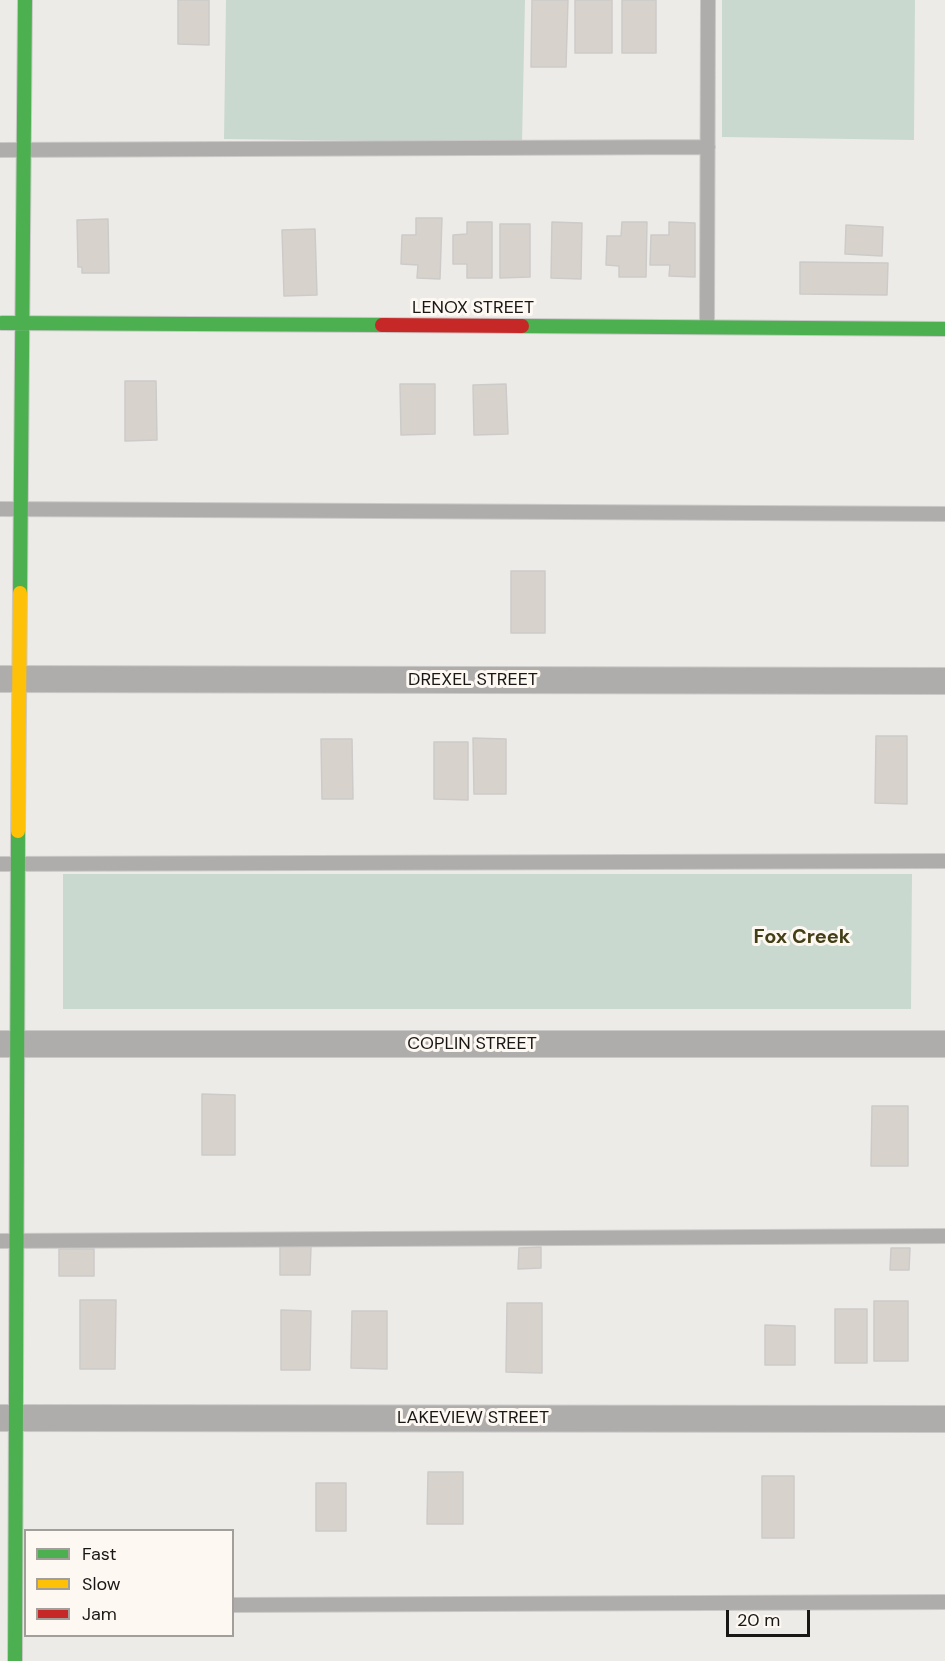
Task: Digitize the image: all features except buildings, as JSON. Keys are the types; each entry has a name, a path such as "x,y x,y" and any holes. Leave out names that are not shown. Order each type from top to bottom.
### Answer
{"street":[{"path":"15,1661 21,1606 8,1418 17,1241 9,1044 19,864 10,679 20,509 25,0"},
{"name":"LENOX STREET","path":"0,323 945,329"},
{"name":"DREXEL STREET","path":"10,679 945,681"},
{"name":"COPLIN STREET","path":"9,1044 945,1044"},
{"name":"LAKEVIEW STREET","path":"8,1418 945,1419"}],"lane":[{"path":"707,327 708,0"},
{"path":"0,150 708,147"},
{"path":"0,509 945,514"},
{"path":"0,864 945,861"},
{"path":"0,1241 945,1236"},
{"path":"234,1605 945,1602"},
{"path":"0,1606 21,1606"}],"shaded area":[{"path":"226,0 525,0 522,143 224,139"},
{"path":"722,0 915,0 914,140 722,137"},
{"path":"63,874 912,874 911,1009 63,1009"}],"traffic: fast":[{"path":"20,593 25,0"},
{"path":"2,323 382,325"},
{"path":"522,326 945,329"},
{"path":"15,1661 18,831"}],"traffic: slow":[{"path":"18,831 20,593"}],"traffic: jam":[{"path":"382,325 522,326"}],"district":[{"name":"Fox Creek","path":"802,938"}]}
